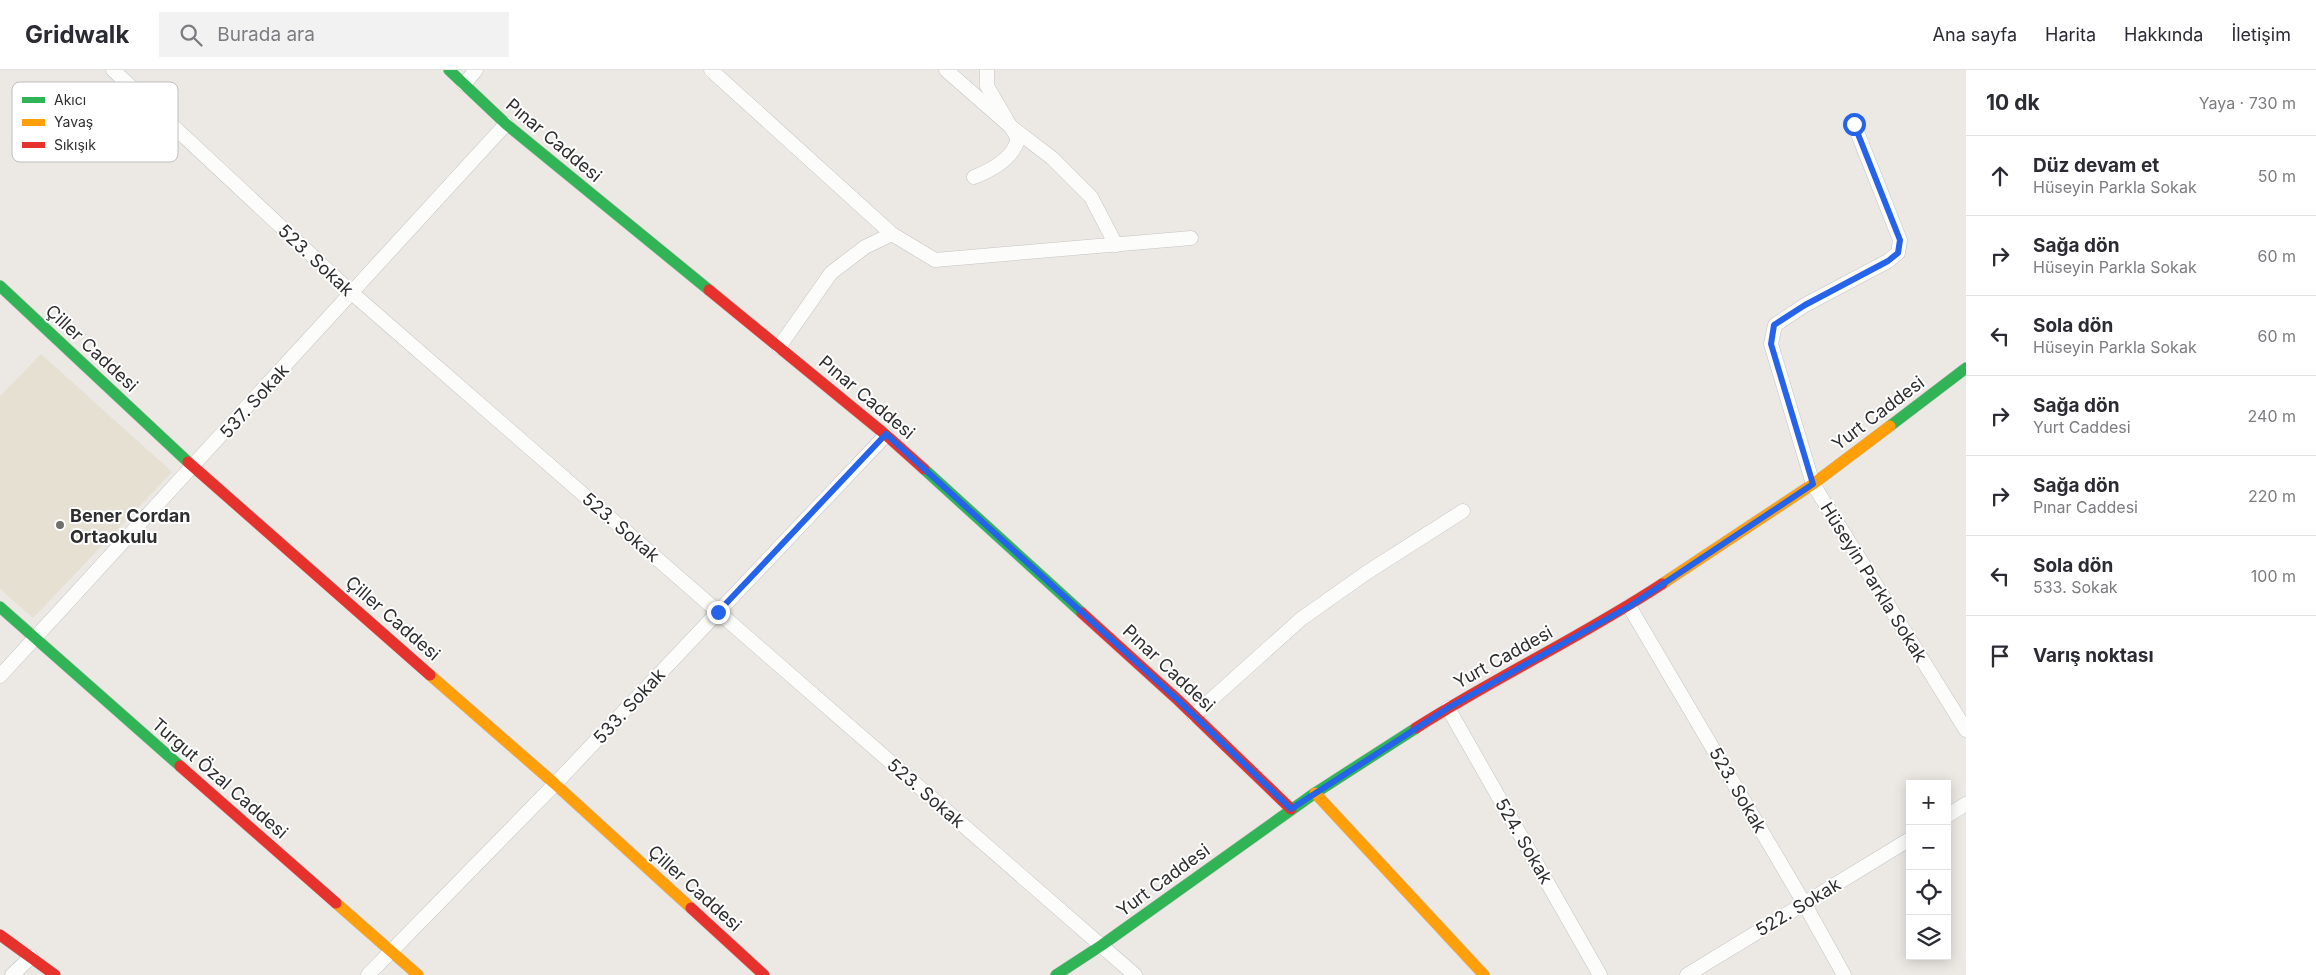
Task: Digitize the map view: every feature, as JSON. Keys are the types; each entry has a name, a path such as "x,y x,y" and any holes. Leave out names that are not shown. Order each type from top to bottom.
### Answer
{"street":[{"name":"523. Sokak","path":"113,70 126,82"},
{"name":"Pınar Caddesi","path":"449,70 506,124 886,434 1194,715 1291,809"},
{"path":"464,84 476,70"},
{"path":"711,70 892,234 935,260 1191,238"},
{"path":"946,70 1010,126 1052,158 1091,197 1116,245"},
{"path":"974,176 990,171 1015,151 1018,139 987,86 987,70"},
{"name":"537. Sokak","path":"0,676 506,124"},
{"name":"Hüseyin Parkla Sokak","path":"1854,124 1900,240 1898,253 1888,261 1805,305 1774,325 1771,344 1813,484 1966,730"},
{"name":"523. Sokak","path":"178,131 352,293 1135,975"},
{"path":"780,347 831,273 865,247 892,234"},
{"name":"Çiller Caddesi","path":"0,286 193,467 555,784 764,975"},
{"name":"Yurt Caddesi","path":"1056,975 1102,945 1315,793 1448,708 1630,606 1813,484 1966,368"},
{"name":"533. Sokak","path":"368,975 555,784 886,434"},
{"path":"1194,715 1301,619 1366,573 1463,511"},
{"name":"523. Sokak","path":"1630,606 1804,903 1844,975"},
{"name":"Turgut Özal Caddesi","path":"0,607 418,975"},
{"name":"524. Sokak","path":"1448,708 1600,975"},
{"path":"1315,793 1484,975"},
{"path":"1951,813 1966,804"},
{"name":"522. Sokak","path":"1687,975 1906,841"},
{"path":"0,935 55,975"},
{"path":"12,975 31,958"}],"shaded area":[{"name":"Bener Cordan Ortaokulu","path":"41,354 172,472 33,618 0,589 0,396"}],"traffic: fast":[{"path":"449,70 506,124 709,290"},
{"path":"0,286 188,462"},
{"path":"1890,426 1966,368"},
{"path":"924,469 1082,613"},
{"path":"0,607 180,766"},
{"path":"1056,975 1102,945 1315,793 1416,728"}],"traffic: slow":[{"path":"1662,584 1813,484 1890,426"},
{"path":"430,675 555,784 691,908"},
{"path":"1315,793 1484,975"},
{"path":"336,903 418,975"}],"traffic: jam":[{"path":"709,290 886,435 924,469"},
{"path":"188,462 430,675"},
{"path":"1416,728 1662,584"},
{"path":"1082,613 1178,700 1291,809"},
{"path":"180,766 336,903"},
{"path":"691,908 764,975"},
{"path":"0,935 55,975"}],"place":[{"name":"Bener Cordan Ortaokulu","path":"60,525"}],"route":[{"path":"718,612 886,434 1178,700 1291,809 1448,708 1630,606 1813,484 1771,344 1774,325 1805,305 1888,261 1898,253 1900,240 1854,124"}]}
